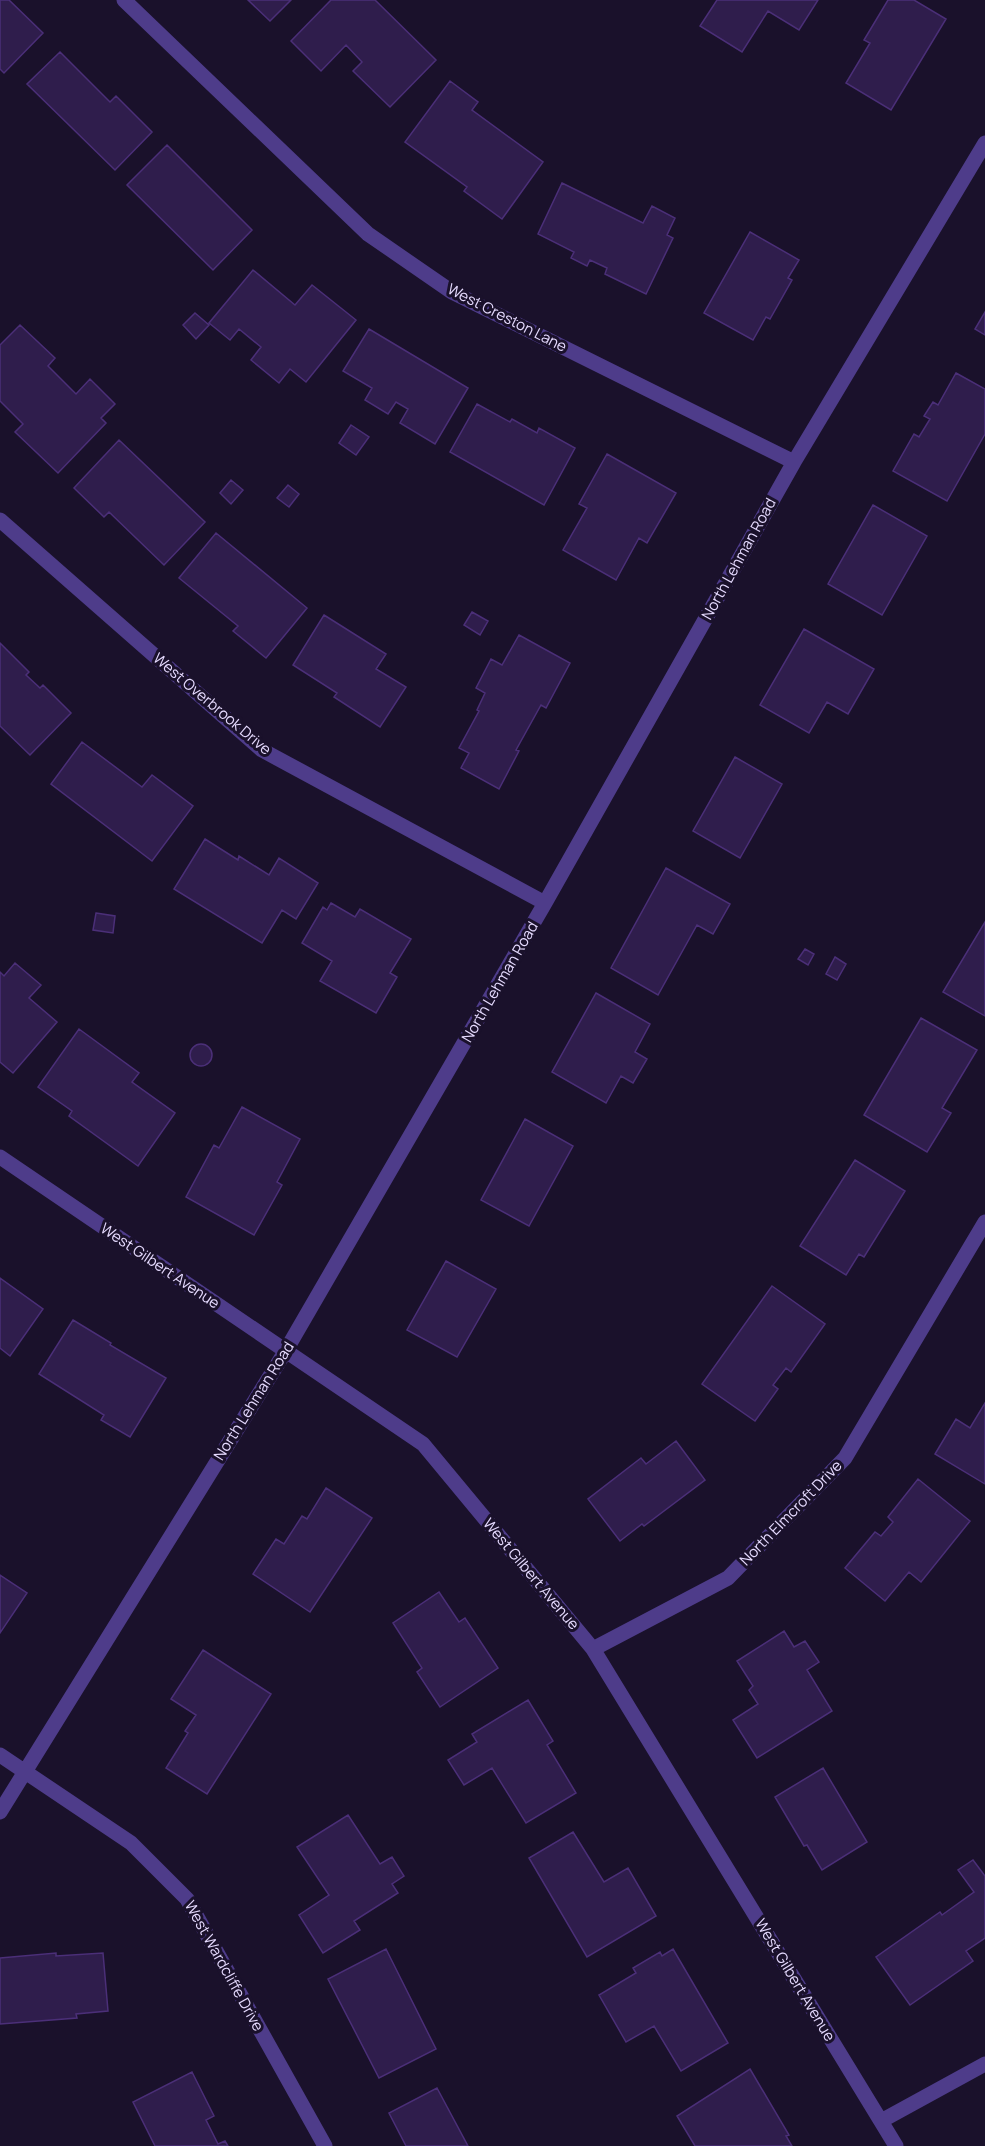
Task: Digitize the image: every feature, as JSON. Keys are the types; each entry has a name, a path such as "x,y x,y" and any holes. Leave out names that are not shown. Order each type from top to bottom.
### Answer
{"street":[{"name":"West Creston Lane","path":"124,0 368,234 452,292 794,462"},
{"name":"North Lehman Road","path":"0,1812 285,1352 545,903 794,462 985,144"},
{"name":"West Overbrook Drive","path":"0,520 262,750 545,903"},
{"name":"West Gilbert Avenue","path":"0,1157 423,1444 593,1649 896,2146"},
{"name":"North Elmcroft Drive","path":"593,1649 728,1578 845,1458 985,1222"},
{"name":"West Wardcliffe Drive","path":"0,1755 131,1843 187,1899 325,2146"},
{"path":"881,2121 985,2064"}],"building":[{"path":"0,0 9,0 43,33 4,73 0,69"},
{"path":"248,0 291,0 270,21"},
{"path":"331,0 375,0 436,60 390,107 353,71 362,62 346,45 321,71 291,41"},
{"path":"717,0 818,0 799,30 768,11 742,52 700,26"},
{"path":"888,0 914,0 946,19 891,110 846,83 870,43 864,40"},
{"path":"60,52 110,102 116,96 152,132 115,170 27,84"},
{"path":"450,81 478,102 472,110 543,162 502,219 464,191 467,187 405,142"},
{"path":"167,145 252,230 213,270 127,185"},
{"path":"562,183 643,223 652,206 675,218 667,235 673,238 646,294 605,274 607,268 590,260 587,266 571,258 574,252 538,234"},
{"path":"750,232 799,260 788,278 792,280 770,319 766,317 753,340 704,313"},
{"path":"253,270 295,305 312,285 356,320 306,382 290,369 279,383 251,360 261,347 239,329 230,340 209,323"},
{"path":"985,312 985,335 975,329"},
{"path":"195,313 209,325 196,339 183,325"},
{"path":"20,325 55,358 48,366 76,394 90,379 115,404 101,418 106,423 58,473 15,432 23,424 0,401 0,345"},
{"path":"369,329 468,388 435,444 400,423 408,409 396,402 388,414 365,400 372,388 343,371"},
{"path":"956,373 985,389 985,434 947,501 893,471 914,434 919,437 930,419 924,416 933,402 938,405"},
{"path":"477,404 510,422 512,419 537,433 539,428 575,448 544,505 450,452"},
{"path":"351,425 369,437 356,455 339,443"},
{"path":"119,440 205,522 164,565 109,512 104,517 74,488"},
{"path":"607,454 676,493 647,543 639,538 616,580 563,550 587,508 579,504"},
{"path":"231,480 243,490 231,504 220,493"},
{"path":"288,485 299,494 289,507 277,498"},
{"path":"873,505 927,536 882,615 828,584"},
{"path":"216,533 307,608 266,658 233,631 238,626 179,578"},
{"path":"472,612 488,621 480,635 464,625"},
{"path":"324,615 386,654 376,669 406,687 380,727 334,697 337,693 293,665"},
{"path":"804,629 874,669 848,714 827,702 809,733 760,705"},
{"path":"519,635 570,663 546,708 541,705 516,750 519,751 499,789 461,768 469,753 459,748 479,711 477,710 485,693 476,688 491,659 502,665"},
{"path":"0,643 29,672 26,675 40,688 43,685 71,713 30,755 0,726"},
{"path":"82,742 142,787 152,775 193,806 152,861 51,784"},
{"path":"735,757 782,784 740,858 693,831"},
{"path":"205,839 238,860 239,856 269,875 279,858 318,883 296,919 282,910 262,943 174,889"},
{"path":"666,868 730,904 713,934 697,925 658,995 611,968"},
{"path":"331,903 355,917 360,909 411,939 390,973 397,977 376,1013 320,981 332,961 302,943 323,907 327,910"},
{"path":"96,913 115,916 113,933 93,930"},
{"path":"985,922 985,1016 943,992"},
{"path":"805,949 814,954 808,965 798,959"},
{"path":"835,957 846,964 837,980 826,974"},
{"path":"15,963 41,985 29,998 57,1022 13,1073 0,1062 0,972 4,976"},
{"path":"596,993 650,1024 635,1052 647,1059 633,1083 621,1076 606,1103 552,1072"},
{"path":"921,1018 977,1050 942,1108 951,1113 927,1152 864,1115"},
{"path":"79,1029 139,1073 132,1082 175,1113 138,1166 69,1116 72,1111 38,1087"},
{"path":"201,1044 209,1047 212,1055 209,1063 201,1066 193,1063 190,1055 193,1047"},
{"path":"242,1107 300,1139 277,1182 282,1185 254,1235 186,1197 214,1145 219,1148"},
{"path":"525,1119 573,1146 529,1226 481,1200"},
{"path":"855,1160 905,1191 864,1257 859,1254 846,1275 800,1246"},
{"path":"446,1261 496,1289 457,1357 407,1330"},
{"path":"0,1278 43,1309 10,1356 0,1348"},
{"path":"772,1286 825,1324 791,1372 786,1368 773,1385 778,1389 755,1421 702,1384"},
{"path":"73,1320 166,1378 130,1437 101,1420 104,1415 39,1374"},
{"path":"985,1403 985,1484 935,1454 956,1419 970,1428"},
{"path":"676,1441 705,1480 644,1526 642,1524 620,1541 588,1499 641,1458 646,1464"},
{"path":"918,1479 970,1521 921,1582 909,1572 885,1601 845,1568 875,1532 881,1536 893,1522 888,1517"},
{"path":"326,1488 372,1518 310,1612 253,1574 276,1539 284,1544 302,1516 307,1519"},
{"path":"0,1575 27,1593 0,1633"},
{"path":"439,1592 459,1622 465,1618 498,1668 440,1707 417,1672 422,1668 393,1623"},
{"path":"784,1631 794,1647 805,1641 819,1662 807,1670 832,1711 757,1758 733,1720 758,1704 749,1690 753,1686 737,1661"},
{"path":"203,1650 271,1694 207,1794 166,1768 188,1733 185,1731 196,1715 171,1699"},
{"path":"528,1700 553,1741 547,1745 576,1793 526,1823 492,1768 464,1785 448,1760 477,1742 472,1734"},
{"path":"823,1768 867,1842 822,1870 807,1845 804,1846 775,1797"},
{"path":"348,1815 380,1864 392,1857 404,1876 392,1884 398,1893 354,1921 360,1930 323,1953 299,1915 329,1895 297,1847"},
{"path":"573,1832 604,1882 628,1868 656,1916 587,1957 529,1858"},
{"path":"973,1860 985,1876 985,1938 966,1951 973,1961 910,2005 876,1957 940,1912 942,1915 974,1892 958,1870"},
{"path":"386,1949 436,2049 379,2078 328,1979"},
{"path":"673,1949 728,2043 681,2071 654,2026 626,2042 599,1995 636,1973 633,1968 660,1952 662,1956"},
{"path":"56,1953 56,1956 103,1953 108,2011 76,2014 77,2018 0,2024 0,1958"},
{"path":"750,2069 789,2135 786,2136 792,2146 695,2146 677,2116"},
{"path":"192,2072 214,2116 206,2120 218,2144 225,2141 228,2146 155,2146 133,2102"},
{"path":"437,2088 468,2146 406,2146 389,2113"}]}
